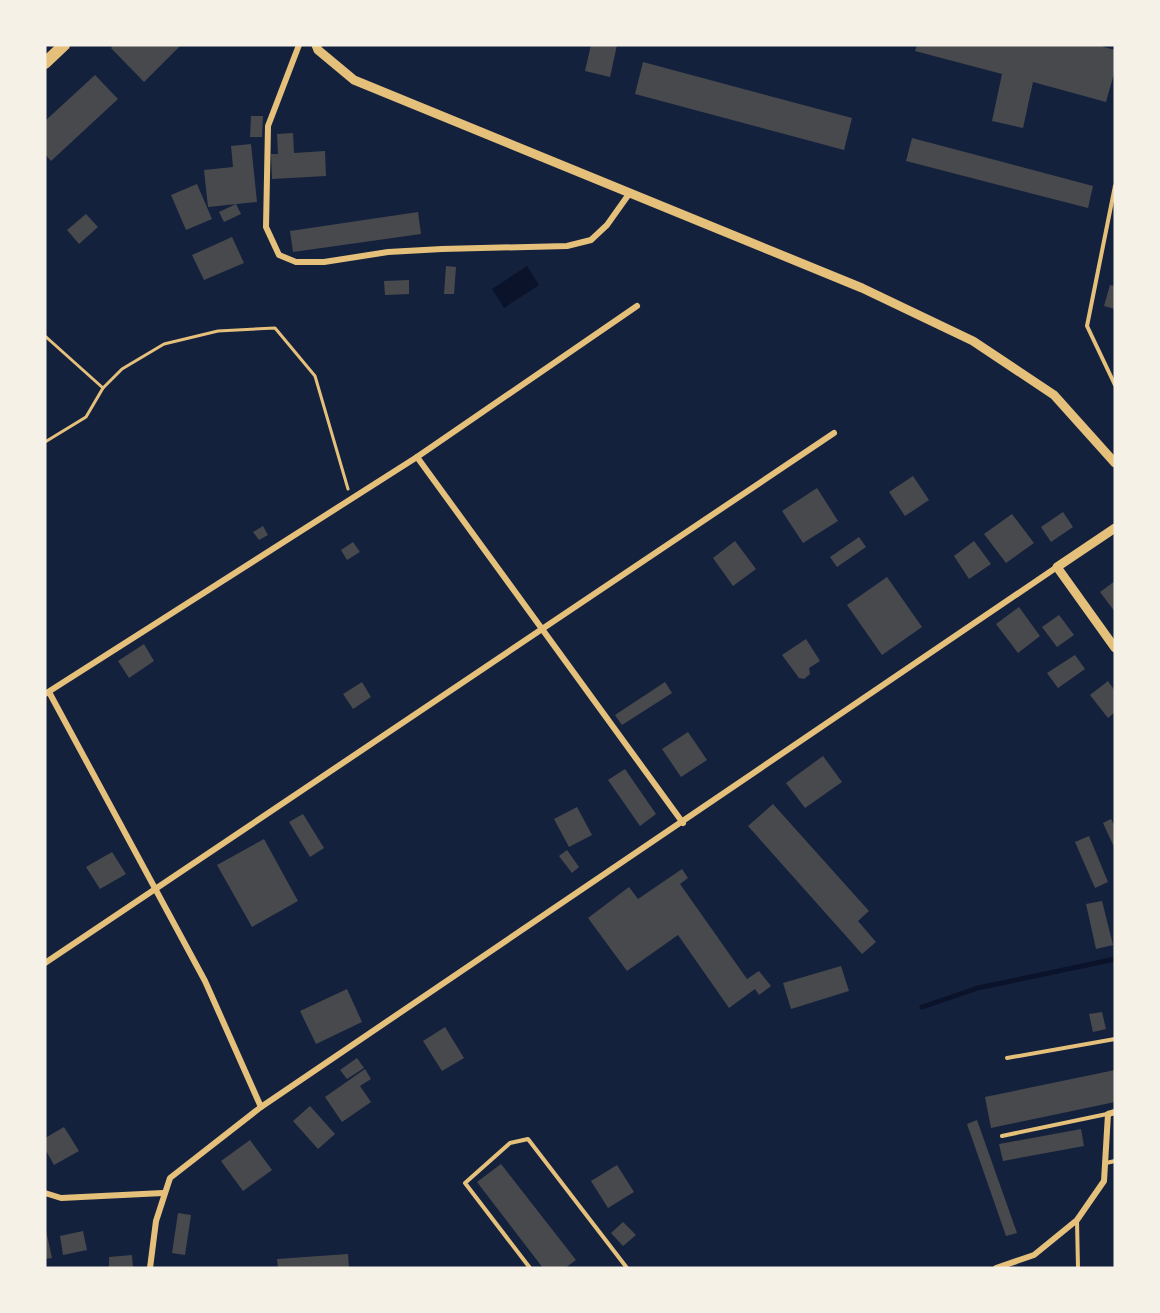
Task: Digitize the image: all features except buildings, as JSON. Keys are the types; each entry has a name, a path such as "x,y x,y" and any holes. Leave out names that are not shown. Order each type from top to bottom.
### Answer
{"main road":[{"path":"45,63 64,45"}],"street":[{"path":"299,45 268,126 266,227 279,255 296,262 324,262 388,252 431,249 567,246 591,240 607,225 629,194"},
{"path":"316,45 318,50 354,80 862,288 973,341 1054,395 1115,462"},
{"path":"261,1107 205,981 47,693 417,457 637,306"},
{"path":"45,963 834,434"},
{"path":"417,457 478,544 544,628 683,823"},
{"path":"150,1268 156,1221 163,1193 170,1178 261,1107 1115,528"},
{"path":"1057,567 1115,648"},
{"path":"996,1268 1034,1255 1077,1220 1104,1181 1112,1113"},
{"path":"45,1193 61,1198 163,1193"}],"lane":[{"path":"1115,186 1087,326 1115,385"},
{"path":"1007,1058 1115,1038"},
{"path":"1002,1136 1112,1113"},
{"path":"530,1268 465,1183 510,1143 528,1139 627,1268"},
{"path":"1106,1163 1115,1161"},
{"path":"1077,1220 1078,1268"}],"path":[{"path":"45,442 86,417 103,388 122,369 164,344 218,331 275,328 315,376 351,499"},
{"path":"45,336 103,388"}],"water":[{"path":"527,266 539,285 504,308 492,289"}],"waterway":[{"path":"922,1007 978,988 1115,959"}]}
